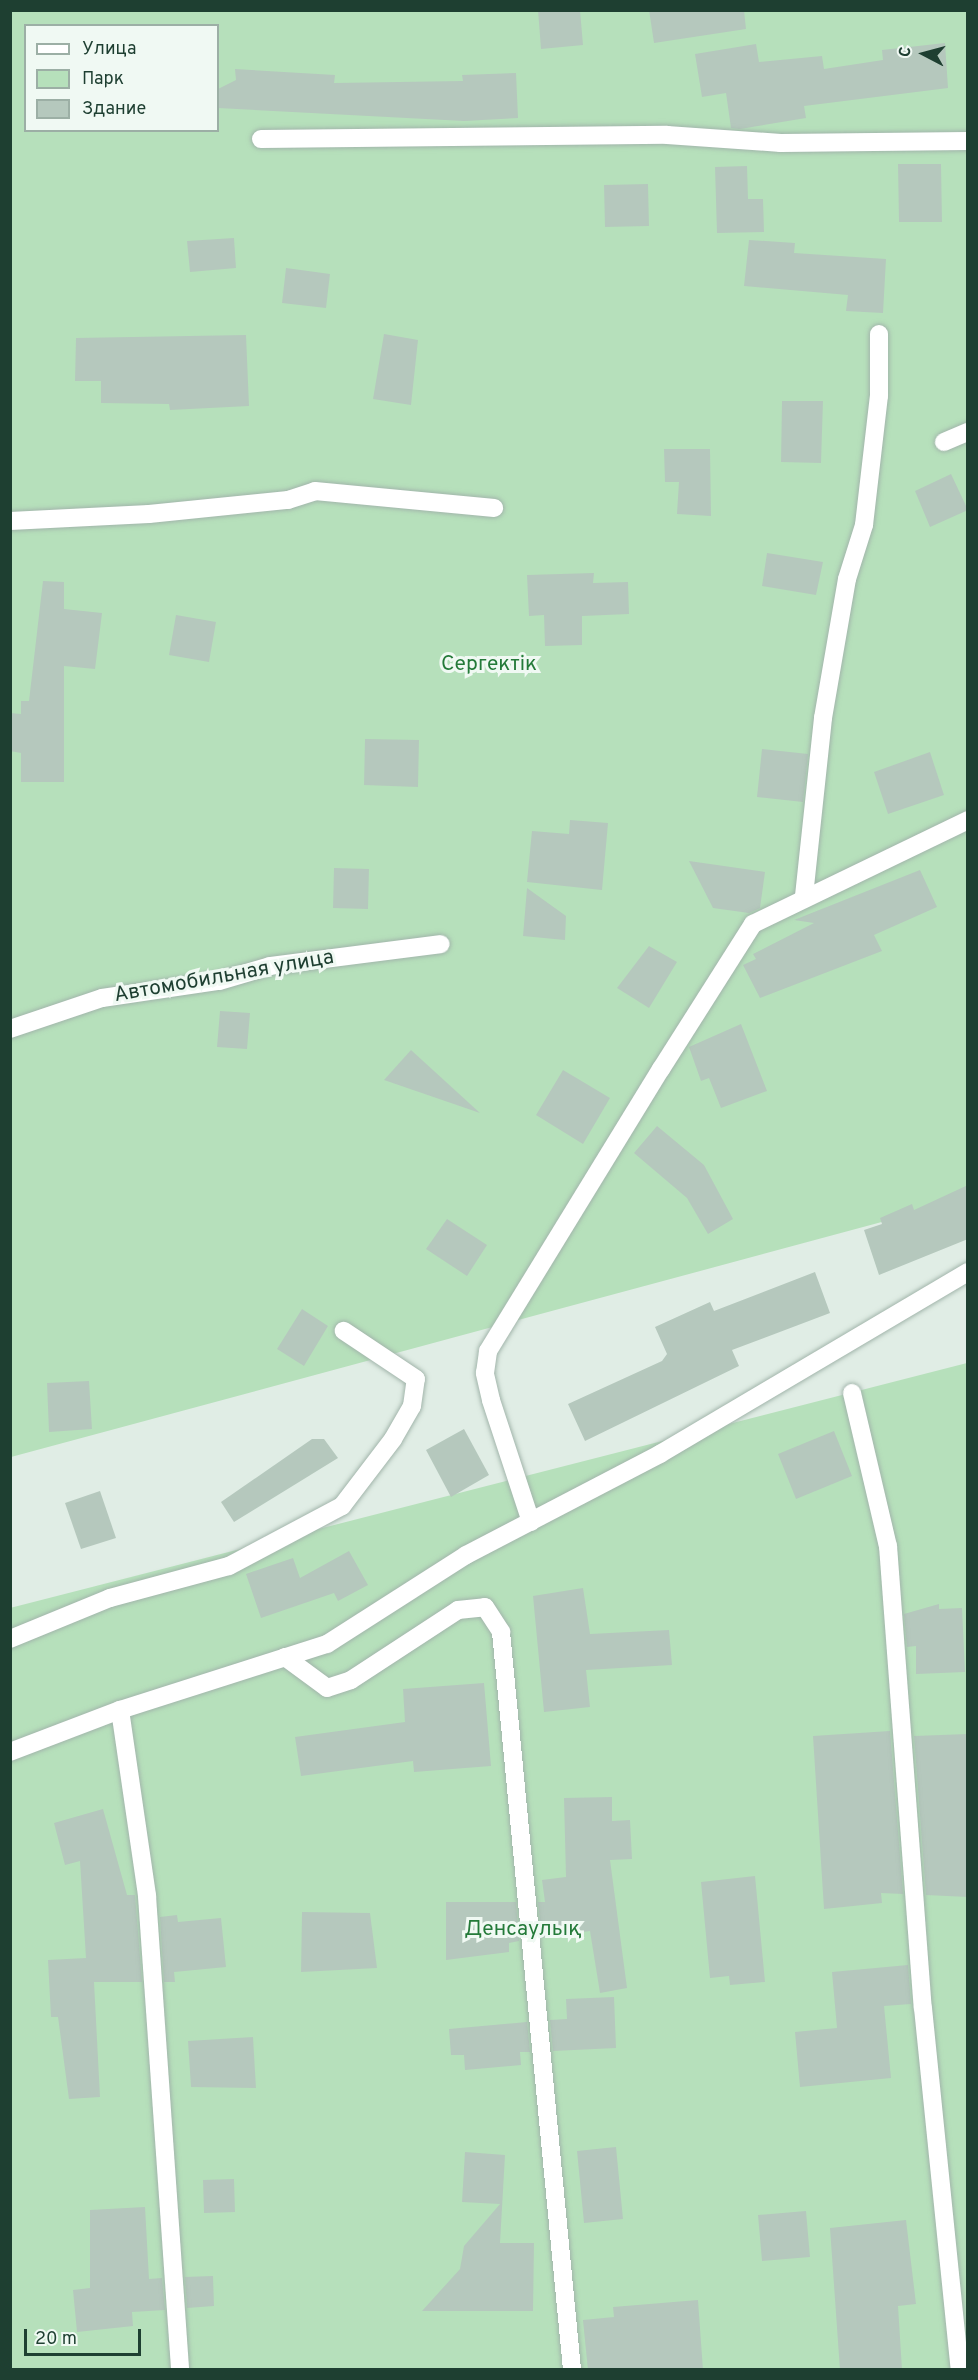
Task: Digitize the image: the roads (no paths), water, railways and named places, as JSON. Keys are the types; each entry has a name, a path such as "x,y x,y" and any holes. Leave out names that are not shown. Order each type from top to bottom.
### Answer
{"street":[{"path":"261,139 667,135 781,142 968,141"},
{"path":"804,896 823,718 848,579 864,525 879,396 879,334"},
{"path":"944,442 968,432"},
{"path":"10,521 149,514 288,500 315,491 494,508"},
{"path":"531,1522 484,1373 488,1351 747,933 776,911 804,896 968,820"},
{"name":"Автомобильная улица","path":"10,1029 102,998 219,981 270,966 441,944"},
{"path":"10,1752 120,1710 327,1644 466,1555 660,1454 968,1272"},
{"path":"10,1639 110,1598 240,1561 342,1506 393,1439 412,1406 416,1379 344,1331"},
{"path":"852,1393 888,1546 923,2008 960,2370"},
{"path":"285,1657 327,1688 351,1680 458,1610 485,1607 501,1632 572,2370"},
{"path":"120,1710 147,1896 180,2370"}],"park label":[{"name":"Сергектік","path":"489,665"},
{"name":"Денсаулық","path":"523,1930"}]}
